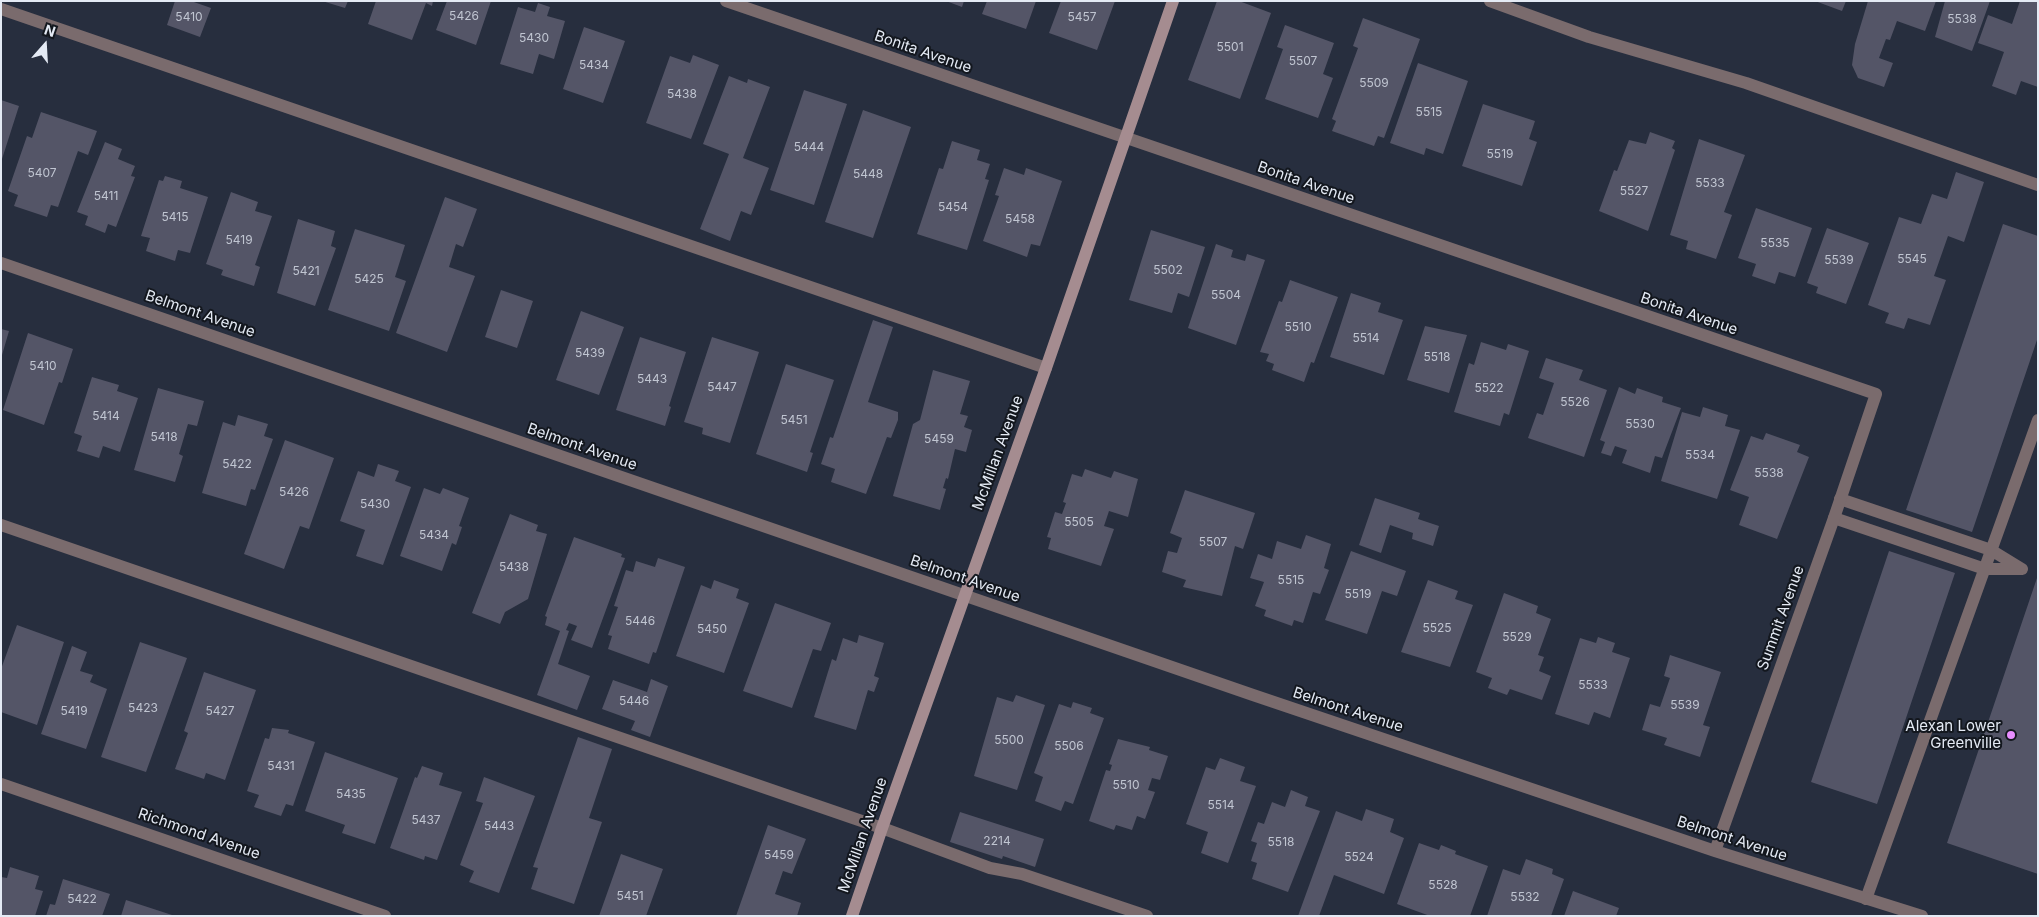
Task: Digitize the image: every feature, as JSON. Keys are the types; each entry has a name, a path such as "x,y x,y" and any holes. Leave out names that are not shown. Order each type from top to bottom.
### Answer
{"street":[{"name":"Bonita Avenue","path":"726,1 1876,394"},
{"name":"McMillan Avenue","path":"852,916 1046,368 1173,1"},
{"path":"1490,1 1589,37 1746,83 2038,185"},
{"path":"1,9 1046,368"},
{"name":"Belmont Avenue","path":"1,263 965,596 1715,851 1922,916"},
{"name":"Summit Avenue","path":"1715,851 1834,518 1876,394"},
{"path":"1866,899 2038,420"},
{"path":"1834,518 1985,569 2022,569 1991,550 1840,499"},
{"path":"1,525 882,828 990,868 1022,874 1147,916"},
{"name":"Richmond Avenue","path":"1,784 386,916"}],"building":[{"path":"175,1 191,1 211,8 200,37 167,25"},
{"path":"322,1 348,1 345,8"},
{"path":"376,1 433,1 432,6 426,3 412,40 368,24"},
{"path":"447,1 491,1 476,45 436,30"},
{"path":"946,1 964,1 962,7"},
{"path":"987,1 1036,1 1026,29 982,14"},
{"path":"1061,1 1115,1 1097,50 1049,33"},
{"path":"1217,1 1239,1 1271,13 1240,99 1188,80"},
{"path":"1815,1 1846,1 1842,11"},
{"path":"1868,1 1936,1 1925,31 1897,21 1890,40 1886,39 1879,58 1893,63 1884,87 1858,78 1852,65 1855,44"},
{"path":"1945,1 1990,1 1972,51 1935,37"},
{"path":"2020,1 2038,1 2038,87 2021,81 2016,95 1992,86 2004,52 1978,43 1988,15 2012,24"},
{"path":"538,3 550,7 547,16 565,21 554,59 539,54 533,74 500,64 518,7 535,12"},
{"path":"1363,18 1420,39 1384,138 1378,136 1374,146 1332,131 1336,121 1332,119 1358,48 1353,46"},
{"path":"1285,25 1334,43 1323,74 1333,78 1318,118 1265,99 1283,49 1277,47"},
{"path":"584,27 625,41 603,103 563,89"},
{"path":"693,55 719,65 691,139 646,123 670,56 690,63"},
{"path":"1418,63 1468,81 1443,154 1426,148 1424,155 1390,143"},
{"path":"729,76 747,83 748,79 770,87 743,158 769,168 751,215 741,211 730,241 700,229 729,154 703,144"},
{"path":"804,90 847,104 814,205 770,190"},
{"path":"1,100 19,106 2,159 1,159"},
{"path":"1483,104 1535,121 1529,139 1537,142 1522,186 1462,166"},
{"path":"863,110 911,127 873,238 825,222"},
{"path":"41,112 97,131 88,155 78,151 58,207 51,205 47,217 14,206 18,195 8,191 27,136 32,138"},
{"path":"1650,132 1675,141 1672,148 1675,150 1648,231 1599,211 1614,170 1617,171 1629,140 1646,144"},
{"path":"1699,139 1745,155 1724,212 1732,215 1716,259 1686,249 1688,241 1670,235"},
{"path":"952,141 980,150 977,160 990,164 985,179 989,180 967,250 917,234 939,168 943,169"},
{"path":"105,142 122,149 118,159 135,166 131,176 135,177 116,227 108,224 105,233 85,225 88,216 77,212"},
{"path":"1004,168 1024,175 1026,168 1062,181 1040,246 1031,244 1027,257 983,241 999,196 995,195"},
{"path":"1956,172 1984,182 1964,242 1948,236 1934,276 1946,280 1930,325 1908,318 1904,329 1885,323 1889,313 1868,305 1899,217 1921,224 1932,194 1947,199"},
{"path":"165,176 182,181 180,188 208,197 190,253 178,250 175,261 146,251 150,238 141,236 159,180 163,181"},
{"path":"231,192 258,202 255,211 272,216 255,265 260,267 254,286 221,275 223,270 206,264"},
{"path":"445,197 477,209 463,247 456,244 449,267 475,276 447,352 396,333"},
{"path":"1756,208 1812,228 1795,277 1779,272 1775,284 1752,276 1756,264 1738,258"},
{"path":"298,219 335,231 331,246 336,248 315,306 277,293"},
{"path":"2003,224 2038,236 2038,337 1972,532 1906,510"},
{"path":"1827,228 1869,243 1846,304 1816,293 1818,287 1807,283"},
{"path":"355,229 405,245 395,277 406,281 389,331 328,310"},
{"path":"1151,230 1205,247 1189,297 1178,293 1172,313 1129,300"},
{"path":"1216,244 1233,250 1231,257 1245,261 1247,254 1265,260 1236,345 1188,328"},
{"path":"1290,280 1338,297 1314,363 1311,362 1304,382 1272,370 1274,364 1266,361 1269,354 1260,352 1279,301 1282,302"},
{"path":"501,290 533,301 517,348 485,337"},
{"path":"1351,293 1381,303 1378,312 1403,320 1384,375 1330,357"},
{"path":"581,311 624,327 599,395 556,380"},
{"path":"873,320 893,327 868,402 898,412 898,420 891,438 887,437 866,494 831,482 835,469 821,464 830,437 833,438"},
{"path":"1425,326 1467,335 1449,393 1407,380"},
{"path":"1,329 9,331 2,355 1,355"},
{"path":"28,333 73,349 62,383 59,382 44,425 3,410"},
{"path":"640,337 686,352 669,406 671,407 665,426 616,410"},
{"path":"712,337 759,352 730,443 702,434 703,428 684,422"},
{"path":"1481,342 1506,350 1508,344 1529,351 1509,415 1504,413 1500,426 1454,412 1469,363 1474,365"},
{"path":"1546,358 1583,370 1579,380 1607,390 1584,457 1528,438 1537,413 1543,415 1554,383 1539,378"},
{"path":"786,364 834,380 810,452 813,453 807,472 756,454"},
{"path":"933,370 970,381 960,414 968,416 964,427 972,430 966,452 955,449 948,479 946,478 943,488 946,489 940,510 893,496 913,424 920,420"},
{"path":"92,377 119,385 117,391 138,398 120,452 103,446 99,458 77,451 82,436 74,433"},
{"path":"1619,387 1635,394 1637,388 1663,397 1662,402 1681,408 1662,458 1655,456 1650,473 1622,463 1627,450 1615,446 1611,456 1601,453 1605,442 1600,440"},
{"path":"158,388 204,401 197,426 188,424 179,454 183,456 175,482 134,470"},
{"path":"1703,407 1728,415 1725,426 1740,430 1717,499 1661,481 1682,412 1700,417"},
{"path":"238,415 268,424 264,436 273,439 255,490 251,489 246,506 202,493 223,422 235,426"},
{"path":"1766,433 1800,445 1797,452 1809,457 1777,539 1739,525 1749,497 1730,490 1751,436 1763,440"},
{"path":"285,440 334,458 309,529 300,526 284,569 244,554"},
{"path":"378,464 399,471 395,481 411,487 383,565 356,556 365,530 340,521 358,471 374,477"},
{"path":"1085,469 1111,478 1114,471 1138,479 1128,517 1109,511 1104,526 1114,529 1101,566 1048,549 1051,538 1047,537 1055,512 1062,514 1066,503 1063,502 1072,474 1082,477"},
{"path":"424,488 440,494 443,488 469,498 459,526 462,527 456,545 452,543 442,571 400,556"},
{"path":"1185,490 1255,513 1243,549 1235,546 1222,596 1183,587 1186,580 1162,572 1168,551 1177,553 1182,538 1170,533"},
{"path":"1375,498 1420,513 1418,519 1439,526 1433,546 1412,539 1413,533 1390,525 1381,553 1359,545"},
{"path":"510,514 538,525 536,531 547,534 528,599 505,612 500,624 472,613"},
{"path":"1306,535 1331,544 1324,568 1329,570 1320,594 1313,592 1303,623 1294,620 1292,626 1264,616 1266,610 1255,606 1264,582 1250,578 1258,554 1272,559 1277,541 1301,549"},
{"path":"574,537 622,554 621,557 625,558 592,648 571,640 577,626 569,623 566,630 569,631 558,664 590,676 577,710 537,695 560,631 545,625 547,617 545,616"},
{"path":"1351,551 1406,571 1397,596 1382,591 1367,634 1325,620"},
{"path":"1889,551 1955,573 1877,804 1811,782"},
{"path":"658,558 685,567 656,653 653,652 649,664 608,649 612,636 608,635 618,607 614,606 626,570 633,572 636,561 655,567"},
{"name":"Alexan Lower Greenville","path":"2038,578 2038,874 1947,843"},
{"path":"714,580 739,589 736,598 749,603 724,673 676,656 701,585 711,589"},
{"path":"1428,580 1458,591 1455,599 1473,605 1450,667 1401,652"},
{"path":"1504,593 1538,606 1536,613 1551,619 1538,655 1544,657 1539,671 1551,676 1542,700 1510,689 1507,695 1488,688 1492,678 1476,672"},
{"path":"775,603 831,623 821,651 813,649 792,708 743,691"},
{"path":"17,625 64,642 37,725 1,712 1,669"},
{"path":"859,635 884,643 874,676 879,678 874,692 868,690 856,730 814,717 832,659 836,661 843,638 857,643"},
{"path":"1598,637 1615,643 1612,652 1630,658 1610,718 1594,712 1589,725 1555,714 1580,638 1596,643"},
{"path":"140,642 187,658 146,772 101,757"},
{"path":"72,646 87,652 80,671 93,675 90,682 107,689 86,749 41,734"},
{"path":"1670,655 1721,672 1703,725 1710,727 1700,757 1664,745 1667,738 1642,730 1650,704 1660,707 1670,678 1664,676"},
{"path":"204,672 256,690 225,780 206,773 204,779 175,769 188,733 184,731"},
{"path":"651,679 668,686 650,737 631,730 635,721 602,709 613,680 647,692"},
{"path":"1016,695 1045,705 1017,790 974,776 997,697 1013,702"},
{"path":"1073,702 1092,708 1090,713 1104,718 1073,804 1065,801 1061,811 1035,801 1043,777 1034,773 1059,704 1071,708"},
{"path":"272,728 289,730 288,733 315,742 293,806 286,804 281,816 254,807 259,795 247,791 265,738 269,739"},
{"path":"578,737 612,749 589,818 602,822 574,904 531,889 538,868 533,867"},
{"path":"1118,739 1150,747 1149,750 1168,756 1160,780 1152,778 1148,790 1155,792 1145,819 1137,816 1132,830 1116,825 1114,830 1089,821 1106,770 1110,771 1112,765 1109,764"},
{"path":"325,752 398,778 375,844 342,833 345,825 305,811"},
{"path":"1220,758 1245,767 1240,781 1256,786 1228,863 1201,853 1208,832 1186,824 1206,767 1215,770"},
{"path":"422,766 443,773 439,785 462,792 437,860 425,856 424,860 390,848 415,777 417,778"},
{"path":"484,777 535,796 499,893 469,882 474,871 460,865 483,803 476,801"},
{"path":"1291,790 1308,797 1305,806 1320,811 1288,892 1252,879 1257,863 1251,861 1257,843 1251,841 1258,822 1264,824 1272,802 1285,807"},
{"path":"1366,809 1394,819 1390,832 1404,838 1384,894 1334,875 1319,916 1298,916 1336,811 1362,821"},
{"path":"960,812 1044,839 1035,867 1003,856 1002,859 950,842"},
{"path":"768,825 806,839 792,874 783,871 775,894 801,903 797,916 736,916"},
{"path":"1419,843 1439,850 1441,845 1456,851 1455,854 1488,866 1470,916 1430,916 1397,904"},
{"path":"621,854 663,869 646,916 599,916"},
{"path":"1526,859 1553,869 1552,874 1564,879 1551,916 1487,916 1503,869 1520,875"},
{"path":"10,867 39,876 35,889 43,891 35,916 1,916 1,877 7,878"},
{"path":"63,879 110,894 102,916 46,916 50,904 55,905"},
{"path":"1573,891 1619,908 1616,916 1564,916"},
{"path":"126,900 172,915 172,916 121,916"}],"place":[{"name":"Alexan Lower Greenville","path":"2011,735"}]}
